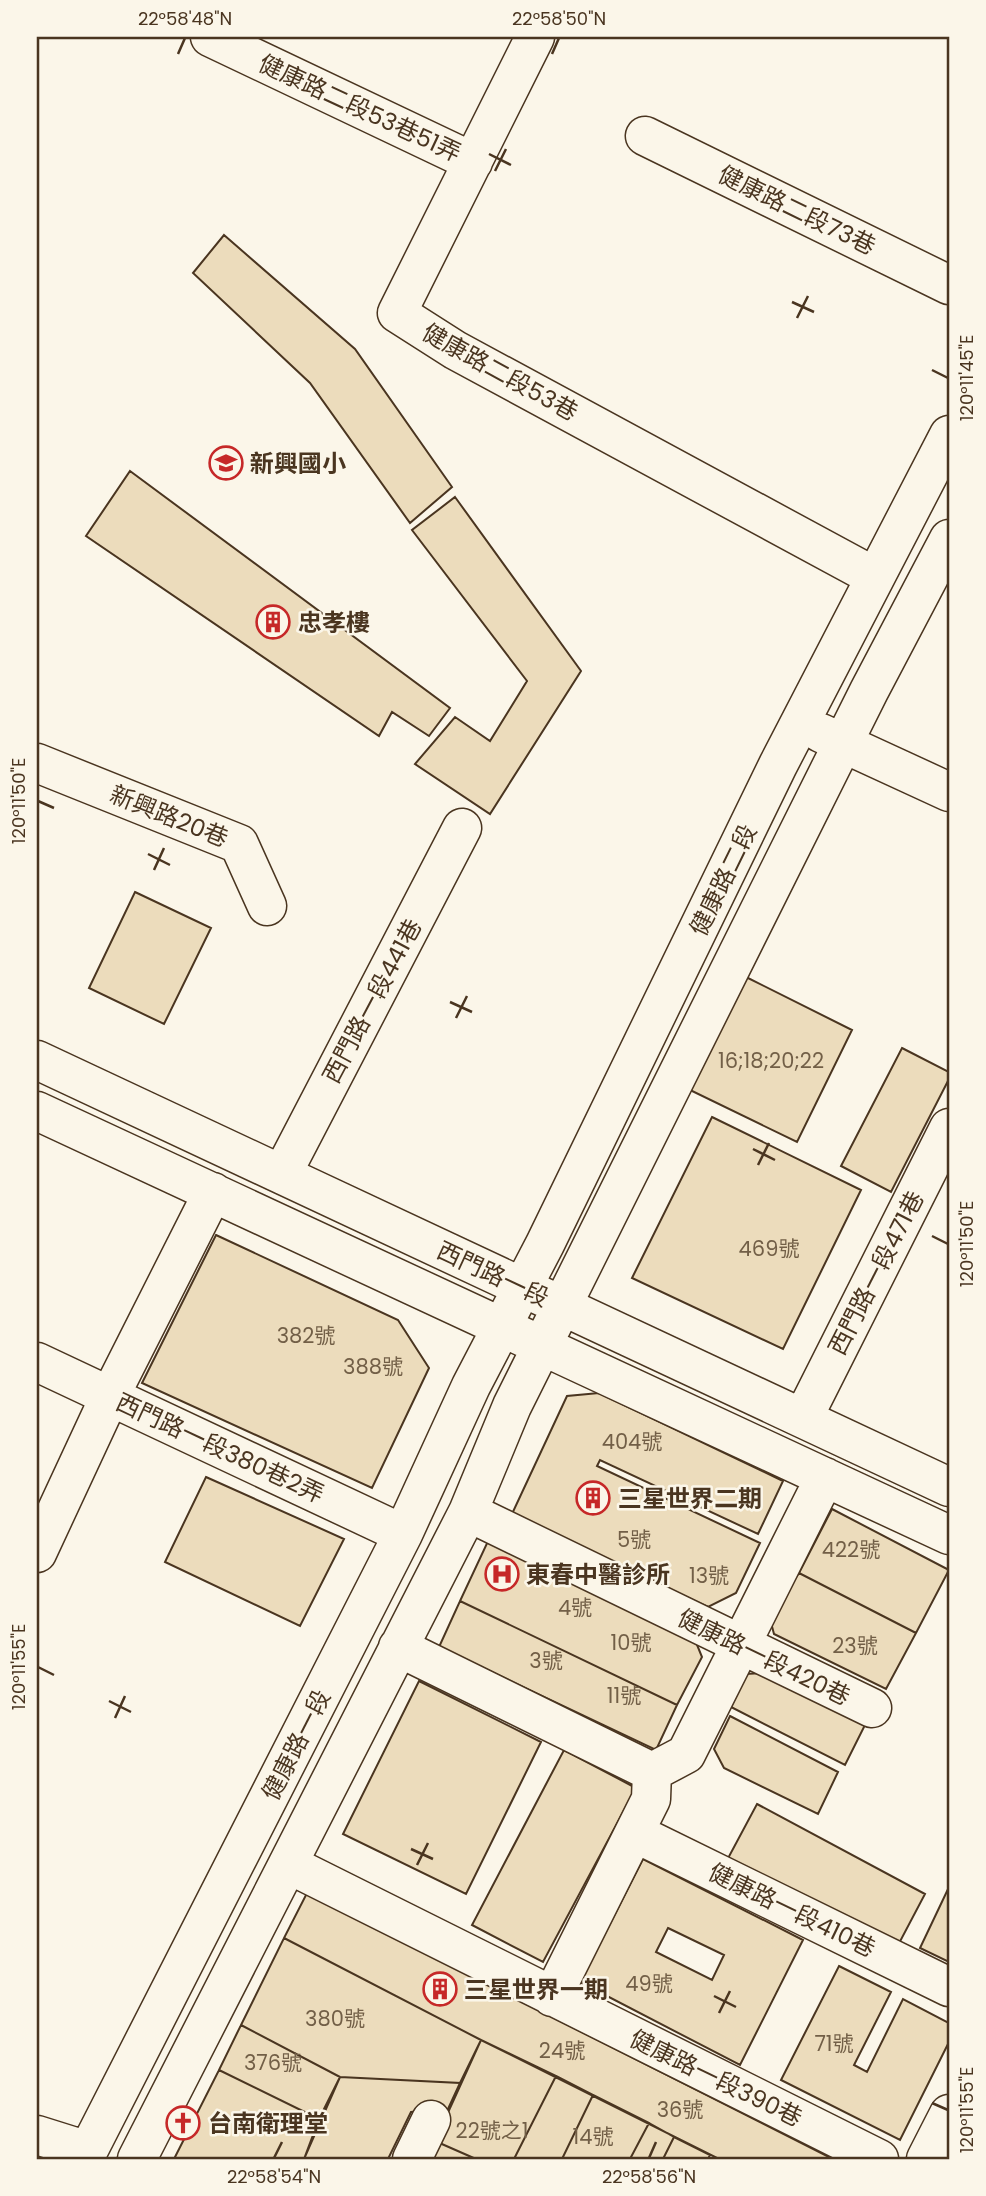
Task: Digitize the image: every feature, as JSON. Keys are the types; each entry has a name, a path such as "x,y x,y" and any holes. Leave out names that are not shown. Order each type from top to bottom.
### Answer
{"street":[{"name":"健康路二段53巷51弄","path":"210,37 473,162"},
{"name":"健康路二段53巷","path":"535,37 397,313 455,349 875,577"},
{"name":"健康路二段73巷","path":"645,136 949,285"},
{"name":"健康路二段","path":"501,1327 800,723 949,435"},
{"name":"健康路二段","path":"542,1345 843,743 949,539"},
{"path":"800,723 949,792"},
{"name":"新興路20巷","path":"37,764 239,844 267,906"},
{"name":"西門路一段441巷","path":"282,1174 462,828"},
{"name":"西門路一段","path":"37,1060 949,1487"},
{"name":"西門路一段","path":"37,1111 949,1535"},
{"name":"西門路一段471巷","path":"803,1418 949,1128"},
{"path":"37,1553 110,1396 213,1192"},
{"name":"健康路一段","path":"86,2155 404,1534 471,1386 501,1327"},
{"name":"健康路一段","path":"138,2159 468,1512 512,1406 542,1345"},
{"name":"西門路一段380巷2弄","path":"37,1362 404,1534"},
{"path":"652,1772 686,1754 825,1477"},
{"name":"健康路一段420巷","path":"468,1512 872,1708"},
{"path":"398,1647 652,1772"},
{"path":"552,1997 651,1800 652,1772"},
{"name":"健康路一段410巷","path":"635,1833 949,1987"},
{"name":"健康路一段390巷","path":"288,1864 879,2159"},
{"path":"926,2159 949,2114"},
{"path":"412,2159 432,2120"},
{"path":"37,2135 86,2155"}],"building":[{"path":"224,235 355,349 452,487 410,523 310,383 193,273"},
{"name":"忠孝樓","path":"130,471 450,708 429,736 392,712 379,736 86,536"},
{"path":"455,497 581,671 490,814 415,764 455,717 490,741 527,681 412,530"},
{"path":"135,892 211,928 164,1024 89,988"},
{"path":"746,977 852,1030 797,1142 690,1090"},
{"path":"902,1048 949,1072 949,1079 891,1192 841,1166"},
{"path":"712,1117 861,1190 783,1349 632,1278"},
{"path":"216,1235 398,1320 429,1368 372,1488 142,1383"},
{"name":"三星世界二期","path":"599,1393 783,1481 758,1534 600,1460 597,1466 760,1543 736,1593 708,1607 511,1516 567,1396"},
{"path":"206,1477 344,1539 300,1626 165,1562"},
{"name":"三星世界二期","path":"832,1509 949,1570 916,1633 799,1573"},
{"path":"489,1539 693,1635 702,1657 677,1705 460,1601"},
{"name":"三星世界二期","path":"799,1573 916,1633 886,1689 774,1634 769,1615"},
{"path":"460,1601 677,1705 656,1750 439,1647"},
{"path":"765,1673 866,1723 845,1765 731,1707 745,1674"},
{"path":"419,1681 541,1742 466,1894 343,1834"},
{"path":"730,1716 838,1772 818,1814 724,1768 714,1749"},
{"path":"564,1750 636,1788 543,1962 472,1925"},
{"path":"757,1804 925,1894 895,1951 726,1862"},
{"name":"三星世界一期","path":"643,1859 803,1940 740,2065 580,1982","holes":["668,1928 724,1955 712,1980 656,1952"]},
{"path":"949,1887 949,1962 920,1948"},
{"name":"三星世界一期","path":"307,1893 833,2159 719,2159 481,2040 284,1938"},
{"path":"284,1938 481,2040 460,2083 340,2077 241,2025"},
{"path":"839,1966 891,1992 854,2065 867,2072 903,1999 949,2023 949,2042 900,2140 781,2080"},
{"path":"241,2025 340,2077 319,2119 219,2070"},
{"path":"481,2040 556,2076 514,2159 476,2159 435,2141"},
{"path":"219,2070 319,2119 304,2159 174,2159"},
{"path":"556,2076 593,2095 562,2159 514,2159"},
{"path":"340,2077 460,2083 448,2109 411,2112 388,2159 304,2159"},
{"path":"593,2095 649,2123 630,2159 562,2159"},
{"path":"649,2123 674,2137 663,2159 630,2159"},
{"path":"674,2137 710,2155 708,2159 663,2159"},
{"path":"435,2141 476,2159 426,2159"}],"place":[{"name":"新興國小","path":"226,463"},
{"name":"忠孝樓","path":"273,622"},
{"name":"三星世界二期","path":"593,1498"},
{"name":"東春中醫診所","path":"502,1574"},
{"name":"三星世界一期","path":"440,1989"},
{"name":"台南衛理堂","path":"183,2123"}]}
